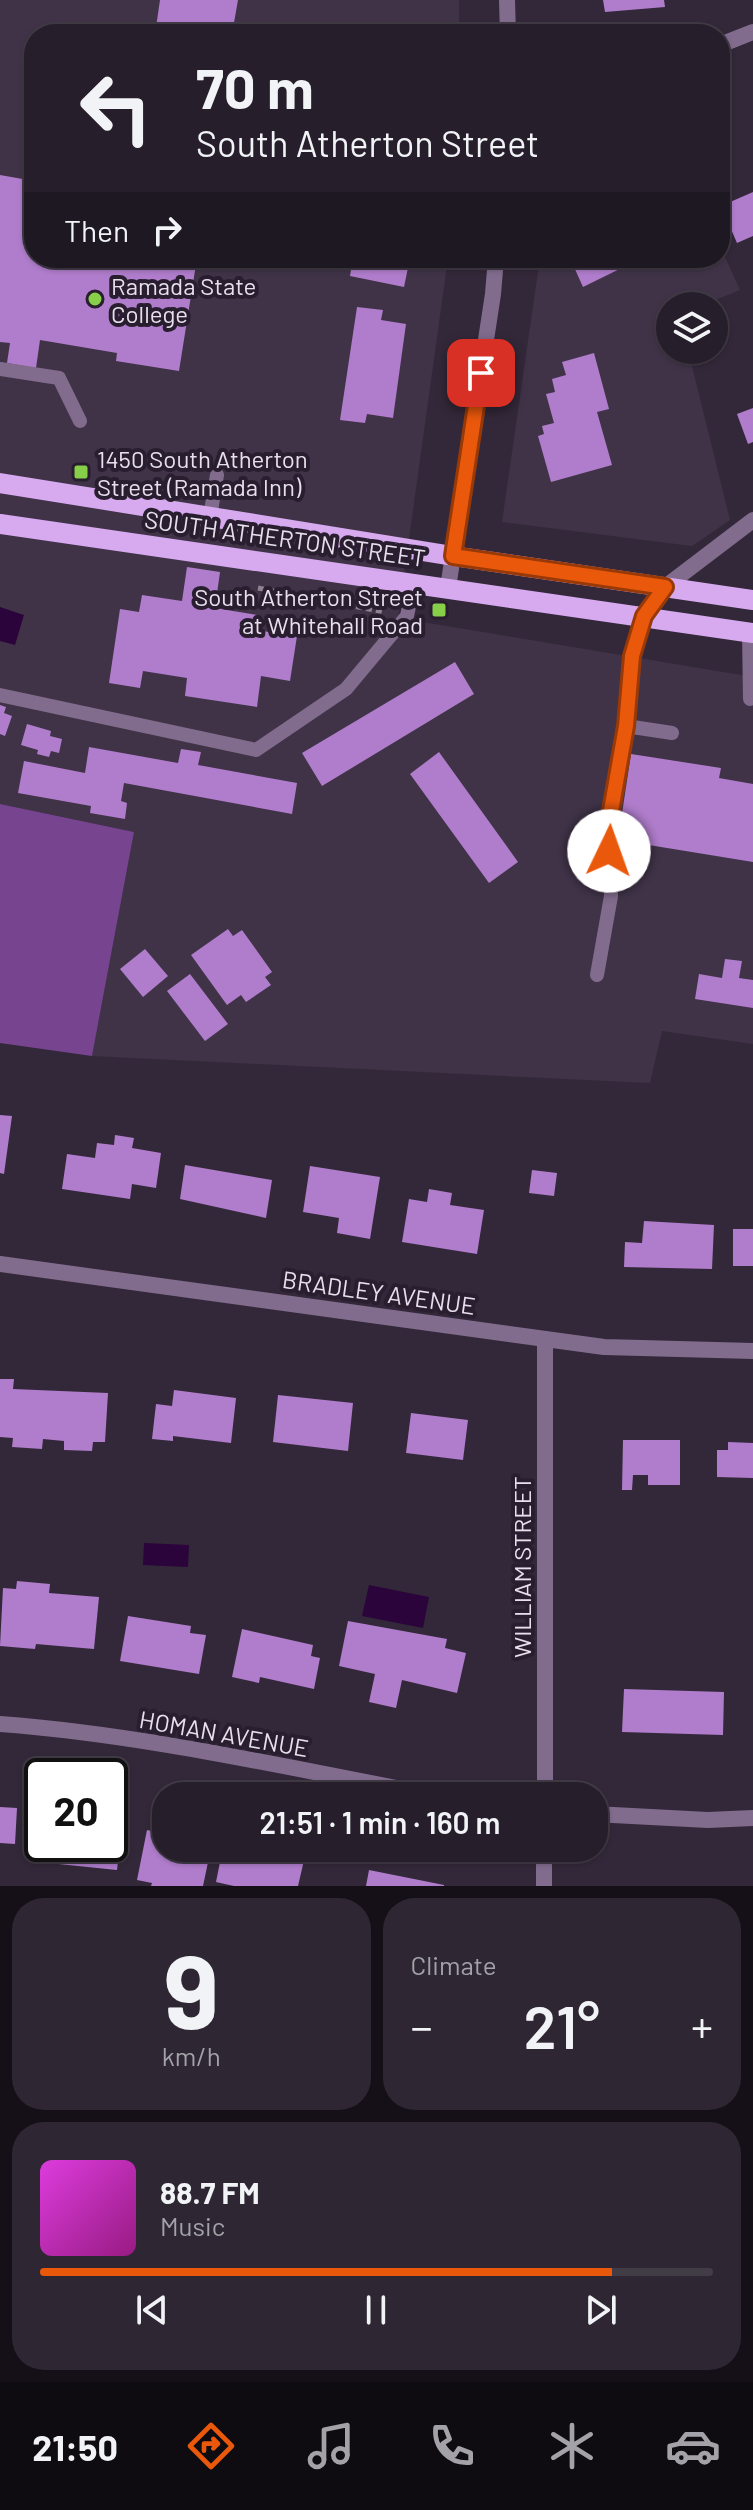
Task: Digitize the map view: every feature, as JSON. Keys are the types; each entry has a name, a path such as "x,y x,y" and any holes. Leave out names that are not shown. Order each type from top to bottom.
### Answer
{"main road":[{"name":"SOUTH ATHERTON STREET","path":"0,483 453,556 753,600"},
{"name":"SOUTH ATHERTON STREET","path":"0,524 751,632"}],"street":[{"path":"507,0 508,24"},
{"path":"730,41 753,32"},
{"path":"448,588 495,268"},
{"path":"644,616 665,587 753,520"},
{"name":"BRADLEY AVENUE","path":"0,1264 604,1347 753,1351"},
{"name":"WILLIAM STREET","path":"545,1339 545,1782"},
{"name":"HOMAN AVENUE","path":"0,1724 47,1727 362,1782"},
{"path":"608,1815 708,1820 753,1818"},
{"path":"544,1862 544,1886"}],"lane":[{"path":"0,369 59,378 80,421"},
{"path":"210,517 217,475"},
{"path":"0,695 256,750 346,689 407,616 414,583"},
{"path":"597,975 611,896 608,828 626,726 632,656 644,616"},
{"path":"750,699 751,632"},
{"path":"626,726 672,733"}],"path":[{"path":"247,586 407,616"}],"shaded area":[{"path":"0,0 459,0 459,24 24,24 24,268 447,268 398,618 753,677 753,1044 662,1031 650,1083 92,1056 134,832 0,804"},
{"path":"539,268 730,268 740,290 728,295 728,292 656,292 656,364 691,364 730,520 692,546 502,522"},
{"path":"0,607 24,615 15,645 0,641"},
{"path":"0,804 134,832 92,1056 0,1043"},
{"path":"144,1543 189,1545 188,1567 143,1565"},
{"path":"369,1585 429,1597 423,1628 362,1616"}],"building":[{"path":"160,0 238,0 234,24 156,24"},
{"path":"603,0 664,0 665,7 605,12"},
{"name":"Ramada State College","path":"0,175 24,179 24,268 195,268 179,371 116,361 117,353 40,340 36,368 7,363 10,343 0,342"},
{"path":"753,192 753,236 737,243 730,227 730,202"},
{"path":"351,268 408,268 404,287 350,276"},
{"path":"574,268 622,268 583,287"},
{"path":"357,307 383,310 381,320 406,324 393,418 367,414 365,423 340,420"},
{"path":"594,353 609,409 597,412 612,465 551,482 538,436 544,434 542,426 554,423 546,394 555,392 552,379 566,375 562,362"},
{"path":"753,408 753,442 748,444 737,414"},
{"path":"187,567 220,572 215,608 257,615 255,630 297,636 290,681 261,676 257,707 185,696 187,678 143,671 140,688 109,683 120,609 139,612 142,595 182,601"},
{"path":"455,662 474,694 322,786 302,753"},
{"path":"0,705 6,707 4,713 12,716 5,736 0,734"},
{"path":"27,724 51,731 50,736 62,739 59,753 51,751 49,757 21,745"},
{"path":"89,747 178,763 181,749 201,752 198,765 297,783 292,814 124,783 121,801 127,803 125,819 90,813 91,806 18,793 24,761 85,773"},
{"path":"439,752 518,862 489,883 410,774"},
{"path":"631,754 721,768 719,778 753,784 753,862 618,840"},
{"path":"228,929 233,936 242,930 272,972 265,977 271,985 246,1002 241,995 227,1005 191,955"},
{"path":"145,949 168,976 143,997 120,969"},
{"path":"725,959 742,961 739,978 753,980 753,1008 695,999 699,974 722,978"},
{"path":"190,974 228,1024 205,1041 167,991"},
{"path":"0,1115 12,1116 4,1174 0,1173"},
{"path":"115,1135 134,1138 132,1148 161,1153 156,1188 132,1184 130,1199 62,1189 67,1154 95,1158 97,1143 114,1145"},
{"path":"185,1165 272,1180 266,1218 180,1199"},
{"path":"310,1166 380,1177 370,1239 337,1233 339,1218 303,1212"},
{"path":"532,1170 557,1173 554,1196 529,1193"},
{"path":"429,1189 452,1193 450,1205 484,1210 477,1254 402,1242 409,1199 427,1202"},
{"path":"644,1221 714,1225 712,1269 624,1267 625,1242 642,1243"},
{"path":"733,1229 753,1229 753,1266 733,1266"},
{"path":"0,1379 14,1379 13,1389 108,1393 105,1442 93,1442 92,1451 64,1450 64,1441 43,1439 42,1449 12,1447 13,1438 0,1437"},
{"path":"174,1390 236,1398 231,1443 173,1436 173,1441 152,1439 156,1404 172,1406"},
{"path":"278,1395 353,1403 348,1451 273,1442"},
{"path":"411,1413 468,1420 463,1460 406,1453"},
{"path":"623,1440 680,1440 680,1485 648,1485 648,1475 633,1475 632,1490 622,1490"},
{"path":"728,1442 753,1443 753,1478 717,1477 717,1450 728,1450"},
{"path":"17,1581 50,1584 49,1593 99,1597 94,1649 36,1644 35,1649 0,1646 3,1588 16,1589"},
{"path":"128,1616 191,1626 190,1633 206,1635 199,1674 120,1661"},
{"path":"348,1621 447,1639 445,1648 466,1653 457,1693 402,1680 396,1708 369,1702 375,1674 339,1666"},
{"path":"242,1629 313,1645 311,1656 320,1658 314,1689 260,1677 259,1683 232,1677"},
{"path":"624,1689 724,1692 723,1735 622,1732"},
{"path":"0,1807 17,1808 15,1844 0,1843"},
{"path":"147,1830 152,1831 152,1862 208,1862 203,1886 151,1886 152,1883 137,1880"},
{"path":"39,1862 118,1862 117,1870"},
{"path":"220,1862 304,1862 298,1886 234,1886 216,1882"},
{"path":"369,1870 444,1885 444,1886 366,1886"}],"place":[{"name":"Ramada State College","path":"95,299"},
{"name":"1450 South Atherton Street (Ramada Inn)","path":"81,472"},
{"name":"South Atherton Street at Whitehall Road","path":"439,610"}],"route":[{"path":"481,373 453,556 665,587 644,616 632,656 626,726 608,828 609,851"}]}
